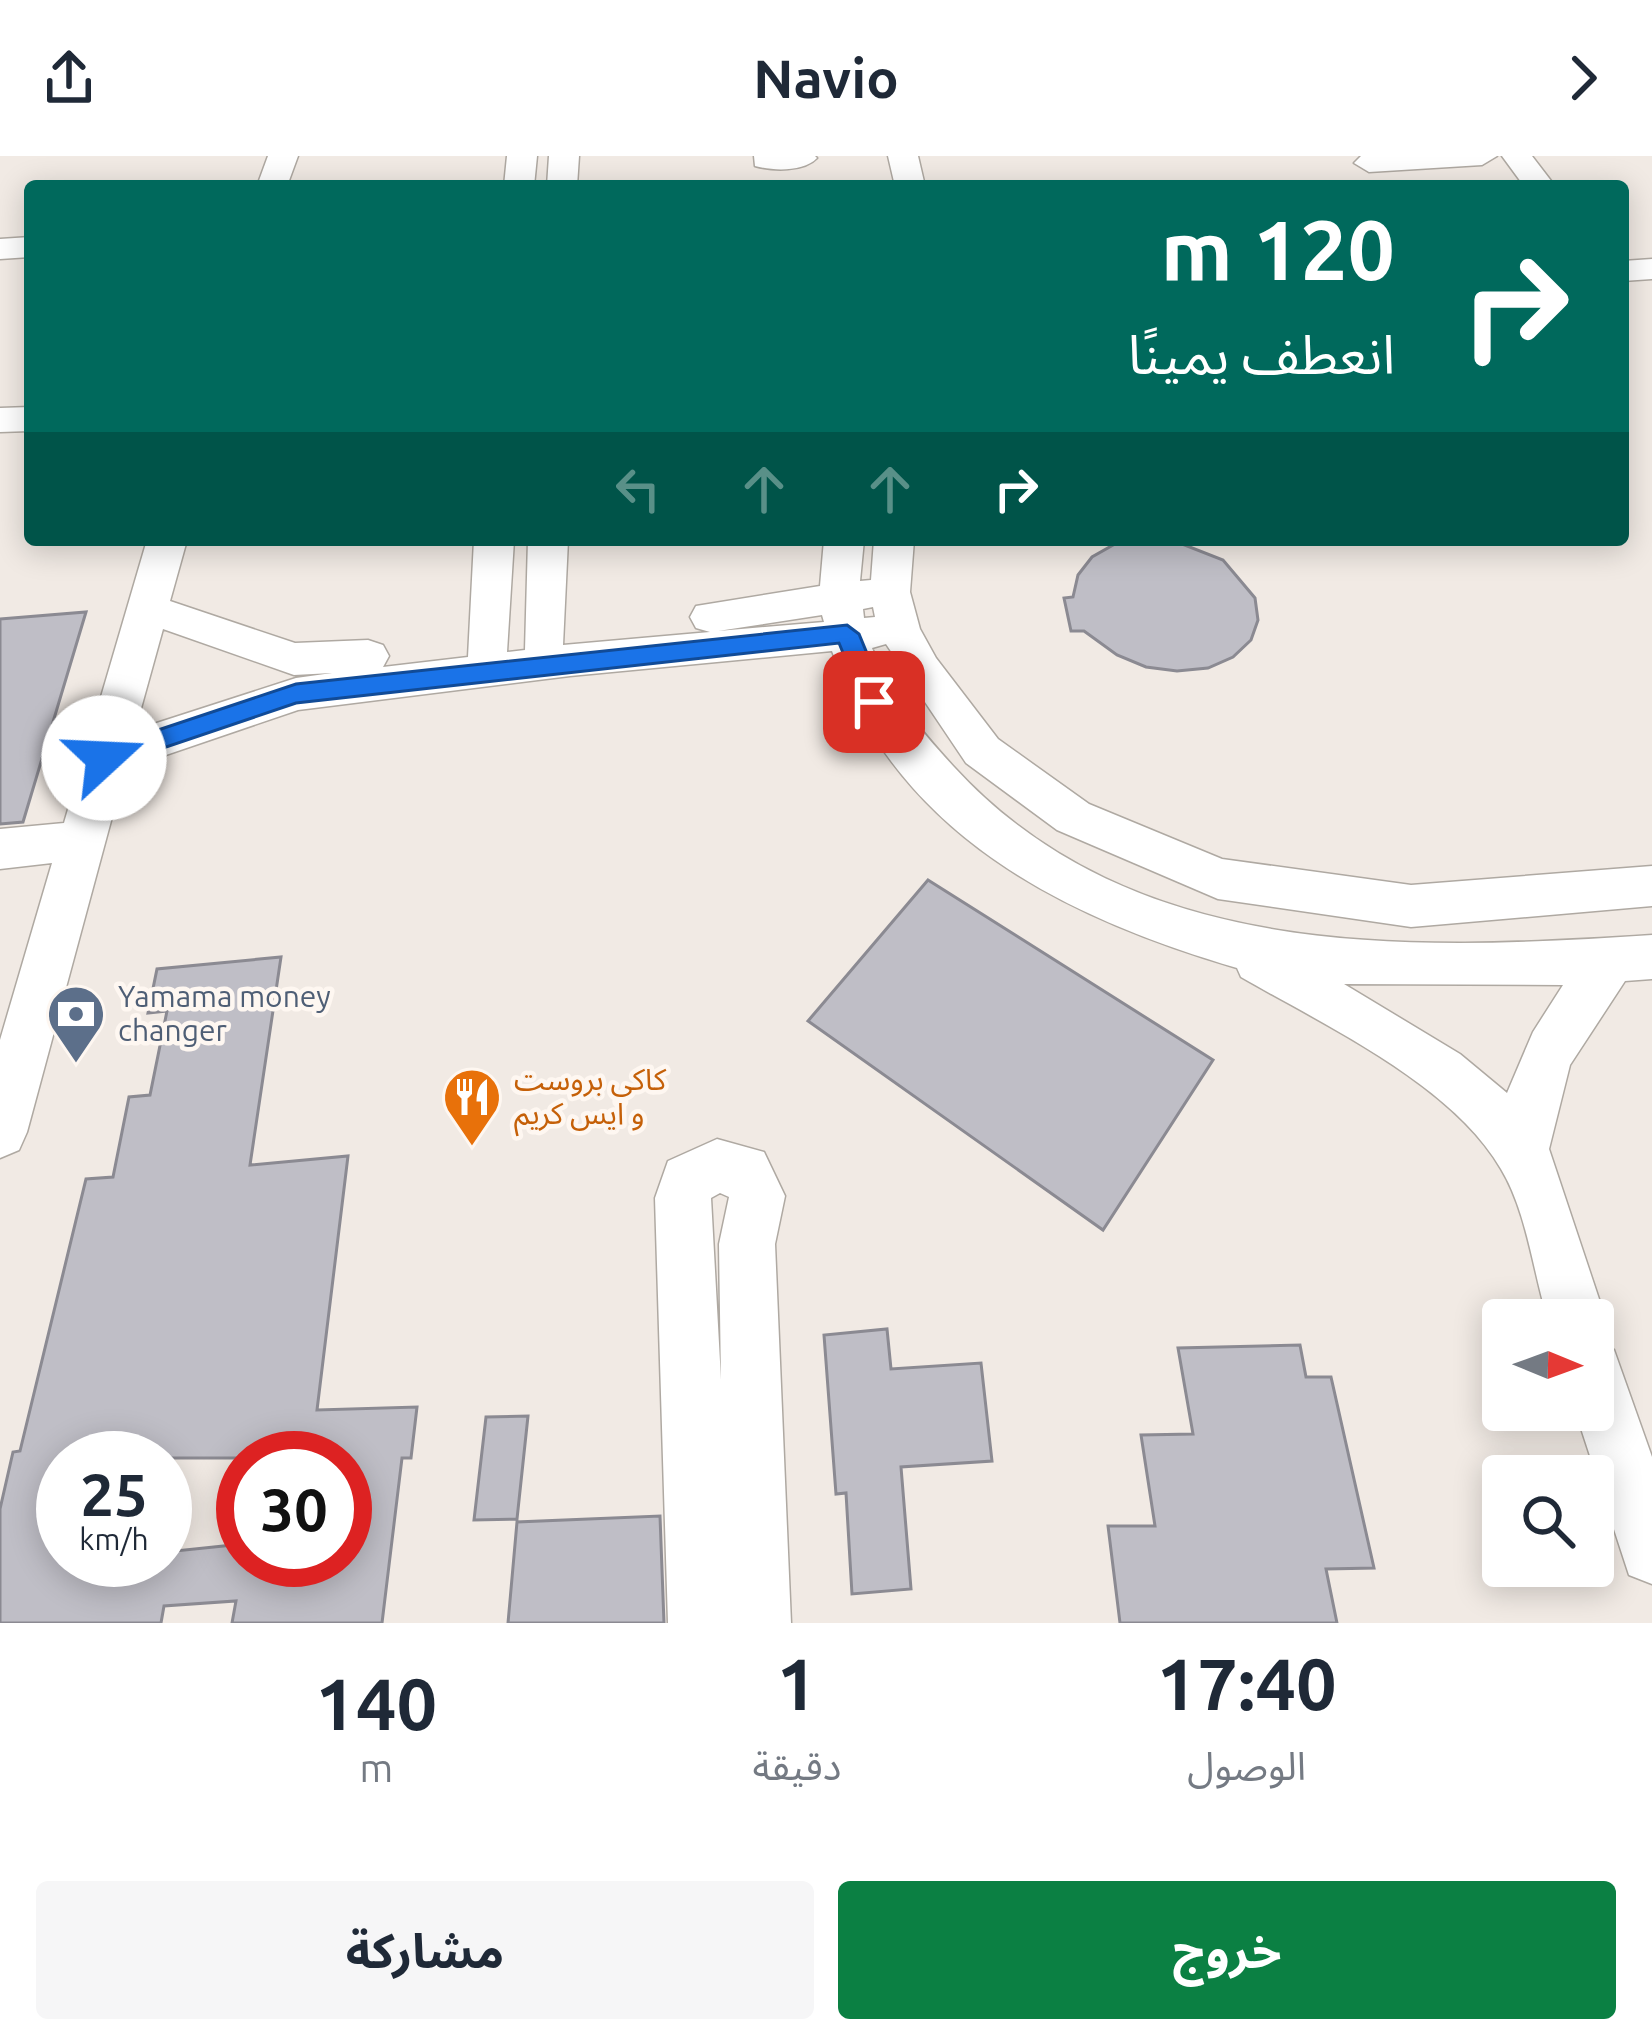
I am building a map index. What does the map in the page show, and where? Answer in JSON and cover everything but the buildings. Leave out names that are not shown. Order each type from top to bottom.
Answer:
[{"type":"street","points":[[1372,168],[1482,156]]},
{"type":"street","points":[[1517,156],[1535,180]]},
{"type":"street","points":[[767,167],[803,167]]},
{"type":"street","points":[[0,1132],[165,546]]},
{"type":"street","points":[[486,652],[494,546]]},
{"type":"street","points":[[544,644],[548,546]]},
{"type":"street","points":[[844,546],[843,615],[874,702],[934,783],[1015,854],[1125,911],[1234,948],[1377,1030],[1475,1100],[1521,1150],[1569,1299]]},
{"type":"street","points":[[894,546],[895,611],[982,751],[1073,817],[1218,879],[1411,905],[1652,886]]},
{"type":"street","points":[[147,608],[294,659],[486,652],[895,611]]},
{"type":"street","points":[[104,758],[296,694],[843,615]]},
{"type":"street","points":[[0,849],[82,841]]},
{"type":"street","points":[[1234,948],[1399,968],[1632,959]]},
{"type":"street","points":[[1521,1150],[1530,1089],[1560,1030],[1632,959]]},
{"type":"street","points":[[701,1623],[683,1198],[688,1180],[717,1166],[745,1171],[757,1196],[747,1244],[758,1623]]},
{"type":"street","points":[[1613,1431],[1652,1552]]},
{"type":"place","name":"Yamama money changer","points":[[76,1065]]},
{"type":"place","name":"كاكي بروست و ايس كريم","points":[[472,1148]]},
{"type":"route","points":[[104,758],[242,708],[296,694],[570,660],[847,634],[874,702]]}]
